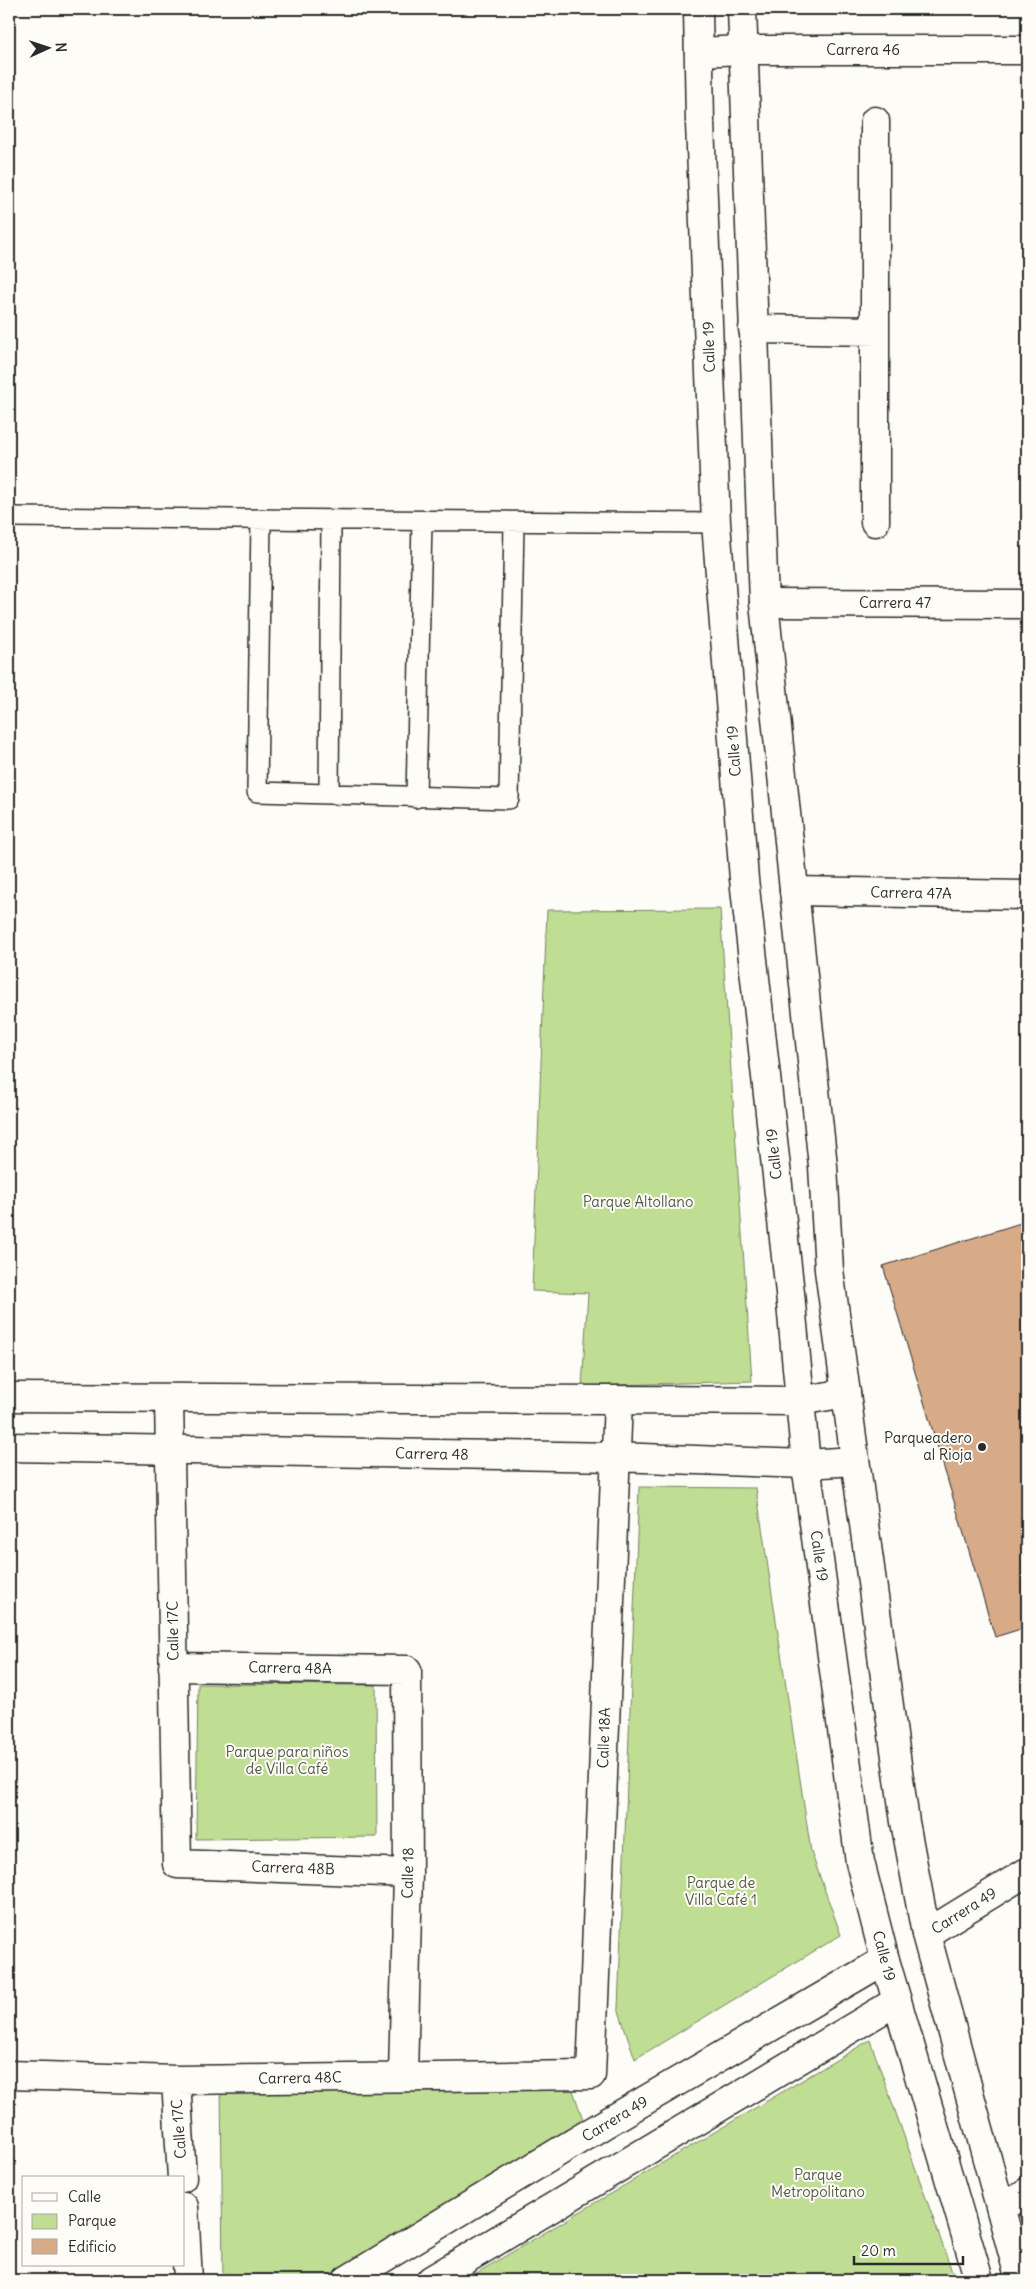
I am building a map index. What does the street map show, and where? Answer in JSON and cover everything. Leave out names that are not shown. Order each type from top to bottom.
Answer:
[{"type":"street","name":"Calle 19","points":[[698,9],[698,52],[716,523],[744,879],[790,1293],[806,1464],[860,1862],[885,1960],[979,2280]]},
{"type":"street","points":[[742,9],[742,50],[764,602],[823,1166],[829,1270],[905,1822],[926,1934],[1002,2208],[1020,2280]]},
{"type":"street","name":"Carrera 46","points":[[698,52],[742,50],[1027,50]]},
{"type":"street","points":[[875,121],[875,522]]},
{"type":"street","points":[[753,329],[875,332]]},
{"type":"street","name":"Carrera 47","points":[[764,602],[1027,604]]},
{"type":"street","name":"Carrera 47A","points":[[794,891],[1027,895]]},
{"type":"street","points":[[9,1397],[799,1401],[846,1393]]},
{"type":"street","name":"Calle 17C","points":[[169,1398],[177,1864]]},
{"type":"street","name":"Calle 18A","points":[[591,2075],[618,1401]]},
{"type":"street","name":"Carrera 48","points":[[9,1447],[616,1457],[806,1464],[855,1461]]},
{"type":"street","name":"Carrera 48A","points":[[174,1667],[407,1670]]},
{"type":"street","name":"Calle 18","points":[[403,2076],[408,1872],[407,1670]]},
{"type":"street","name":"Carrera 48B","points":[[177,1864],[408,1872]]},
{"type":"street","name":"Carrera 49","points":[[926,1934],[1027,1872]]},
{"type":"street","name":"Carrera 49","points":[[349,2280],[617,2117],[885,1960]]},
{"type":"street","points":[[431,2280],[897,2001]]},
{"type":"street","name":"Carrera 48C","points":[[9,2075],[176,2080],[591,2075]]},
{"type":"street","name":"Calle 17C","points":[[176,2080],[182,2176]]},
{"type":"street","points":[[1002,2208],[1027,2192]]},
{"type":"street","points":[[185,2225],[188,2280]]},
{"type":"lane","points":[[9,517],[716,523]]},
{"type":"lane","points":[[261,520],[257,792],[416,798],[509,799],[514,522]]},
{"type":"lane","points":[[329,794],[331,520]]},
{"type":"lane","points":[[416,798],[422,522]]},
{"type":"green space","name":"Parque Altollano","points":[[720,909],[752,1381],[582,1386],[588,1293],[532,1291],[547,910]]},
{"type":"green space","name":"Parque de Villa Café 1","points":[[639,1487],[756,1488],[811,1852],[841,1935],[635,2059],[618,2008]]},
{"type":"green space","name":"Parque para niños de Villa Café","points":[[198,1684],[376,1685],[377,1837],[196,1839]]},
{"type":"green space","name":"Parque Metropolitano","points":[[870,2040],[955,2280],[465,2280]]},
{"type":"green space","points":[[568,2076],[587,2131],[337,2280],[223,2280],[221,2081]]},
{"type":"building","name":"Parqueadero al Rioja","points":[[1027,1221],[1027,1627],[995,1637],[883,1266]]},
{"type":"place","name":"Parqueadero al Rioja","points":[[982,1447]]}]
